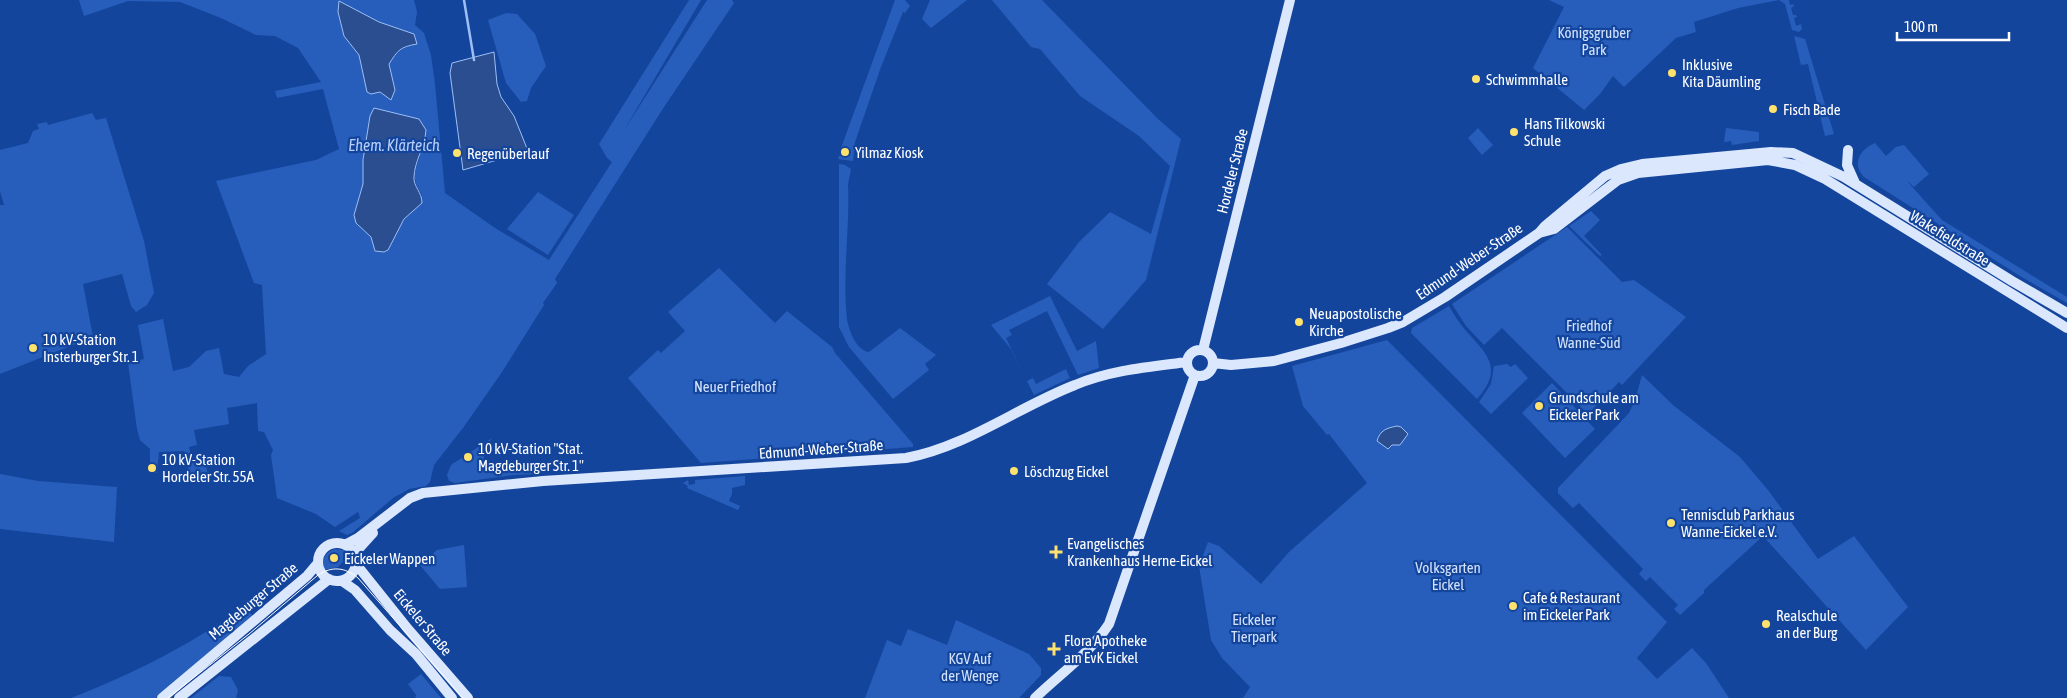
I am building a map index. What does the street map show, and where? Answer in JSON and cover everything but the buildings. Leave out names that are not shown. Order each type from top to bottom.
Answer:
[{"type":"main road","name":"Hordeler Straße","points":[[1203,350],[1290,0]]},
{"type":"main road","points":[[1848,150],[1848,165],[1856,184]]},
{"type":"main road","name":"Edmund-Weber-Straße","points":[[1214,363],[1231,365],[1274,361],[1341,344],[1403,322],[1439,301],[1539,233],[1599,180],[1613,172],[1637,164],[1779,152],[1793,153],[1830,170]]},
{"type":"main road","name":"Edmund-Weber-Straße","points":[[1539,233],[1554,229],[1618,180],[1638,174],[1768,160],[1795,165],[1817,175]]},
{"type":"main road","name":"Wakefieldstraße","points":[[1830,170],[1856,184],[2004,277],[2067,313]]},
{"type":"main road","name":"Wakefieldstraße","points":[[1817,175],[1857,197],[2067,328]]},
{"type":"main road","points":[[1203,350],[1211,354],[1214,363],[1212,369],[1207,374],[1195,375],[1188,367],[1187,362],[1192,352],[1203,350]]},
{"type":"main road","name":"Edmund-Weber-Straße","points":[[381,522],[410,498],[440,490],[906,458],[938,450],[1077,384],[1128,370],[1187,362]]},
{"type":"main road","points":[[1034,698],[1088,650],[1109,624],[1195,375]]},
{"type":"main road","points":[[381,522],[355,559],[352,574],[342,581],[329,579],[321,573],[318,563],[320,553],[327,546],[334,543],[345,545],[352,543],[381,522]]},
{"type":"main road","points":[[345,545],[355,559]]},
{"type":"main road","name":"Eickeler Straße","points":[[355,559],[408,629],[468,698]]},
{"type":"main road","name":"Magdeburger Straße","points":[[162,698],[307,576],[318,563]]},
{"type":"main road","name":"Magdeburger Straße","points":[[179,698],[329,579]]},
{"type":"main road","name":"Eickeler Straße","points":[[342,581],[355,590],[383,622],[412,650],[452,698]]},
{"type":"green space","points":[[79,0],[414,0],[417,12],[415,25],[424,33],[431,55],[445,193],[495,228],[549,260],[612,162],[607,158],[599,144],[689,0],[701,0],[623,132],[707,0],[732,0],[734,3],[664,107],[555,279],[557,283],[502,372],[463,428],[434,465],[430,482],[426,486],[409,489],[393,498],[352,533],[347,535],[339,531],[360,518],[358,512],[335,527],[316,514],[277,498],[271,455],[273,450],[264,432],[258,431],[257,403],[227,408],[229,424],[194,430],[197,445],[189,447],[192,461],[205,460],[209,481],[192,475],[184,451],[159,452],[157,473],[155,473],[155,464],[150,464],[150,449],[140,440],[137,429],[128,363],[144,359],[138,325],[163,319],[173,371],[189,367],[206,351],[219,348],[224,374],[239,377],[248,366],[266,354],[262,285],[254,283],[216,181],[316,160],[339,149],[323,89],[277,98],[275,91],[321,82],[298,48],[275,36],[256,35],[221,18],[180,2],[128,1],[84,16]],"holes":[[[338,13],[379,22],[413,34],[416,44],[400,51],[389,64],[395,90],[386,95],[380,92],[367,92],[359,55],[344,36]],[[370,116],[420,156],[415,180],[422,195],[400,226],[371,237],[356,223],[354,215],[363,184],[363,160]]]},
{"type":"green space","points":[[895,0],[905,0],[910,6],[905,13],[903,12],[881,67],[855,142],[853,161],[838,159],[839,156],[848,156],[848,148],[841,148]]},
{"type":"green space","points":[[930,0],[967,0],[931,28],[922,19]]},
{"type":"green space","points":[[992,0],[1042,0],[1158,119],[1181,139],[1146,280],[1103,329],[1047,284],[1079,242],[1110,212],[1151,234],[1170,166],[1139,136],[1080,96],[1040,49],[1031,47]]},
{"type":"green space","name":"Königsgruber Park","points":[[1549,0],[1779,0],[1738,8],[1694,22],[1696,32],[1676,38],[1624,87],[1613,76],[1600,94],[1584,110],[1533,68],[1564,7]]},
{"type":"green space","points":[[1779,0],[1789,0],[1790,5],[1793,4],[1794,6],[1791,8],[1793,15],[1797,17],[1794,18],[1796,26],[1801,24],[1802,29],[1799,32],[1792,30],[1785,4]]},
{"type":"green space","points":[[506,13],[517,14],[535,34],[546,66],[531,88],[527,101],[521,102],[506,83],[488,20]]},
{"type":"green space","points":[[1794,36],[1805,39],[1834,134],[1825,136],[1808,64],[1801,65]]},
{"type":"green space","points":[[92,113],[96,120],[106,118],[144,241],[154,293],[147,305],[136,312],[131,306],[122,274],[83,284],[93,337],[0,374],[0,205],[4,205],[0,191],[0,150],[28,143],[33,131],[39,129],[37,124],[47,122],[48,125]]},
{"type":"green space","points":[[1478,128],[1493,145],[1482,155],[1468,138]]},
{"type":"green space","points":[[1726,128],[1759,132],[1759,141],[1732,145],[1731,141],[1724,142]]},
{"type":"green space","points":[[1875,143],[1886,156],[1896,147],[1904,145],[1929,174],[1914,187],[1906,180],[1942,220],[2067,297],[2067,303],[2020,276],[1864,177],[1858,167],[1859,157],[1865,149]]},
{"type":"green space","points":[[839,164],[851,169],[848,184],[845,285],[847,319],[854,339],[860,348],[869,352],[900,328],[936,355],[925,364],[929,370],[893,399],[849,347],[839,327]]},
{"type":"green space","points":[[538,192],[574,215],[548,255],[507,229]]},
{"type":"green space","points":[[1591,211],[1600,220],[1584,236],[1602,255],[1600,256],[1569,226]]},
{"type":"green space","name":"Friedhof Wanne-Süd","points":[[1567,227],[1622,282],[1634,280],[1686,317],[1622,385],[1619,382],[1588,414],[1502,328],[1484,345],[1466,326],[1452,304]]},
{"type":"green space","name":"Neuer Friedhof","points":[[719,268],[775,323],[787,311],[832,347],[835,353],[913,444],[913,447],[701,463],[628,378],[658,350],[661,353],[685,331],[668,312]]},
{"type":"green space","points":[[1050,296],[1077,351],[1096,341],[1099,368],[1078,375],[1047,311],[1009,330],[1012,335],[1006,338],[1027,381],[1011,349],[991,325]]},
{"type":"green space","points":[[1449,306],[1462,326],[1482,348],[1490,363],[1490,379],[1477,399],[1411,333],[1412,328]]},
{"type":"green space","name":"Volksgarten Eickel","points":[[1387,340],[1667,622],[1637,658],[1657,679],[1692,648],[1706,663],[1729,698],[1243,698],[1250,687],[1222,658],[1211,640],[1199,566],[1208,542],[1219,546],[1261,584],[1289,552],[1367,483],[1329,434],[1327,435],[1303,406],[1292,366]]},
{"type":"green space","points":[[1507,364],[1511,367],[1515,364],[1528,378],[1491,414],[1479,402],[1491,384],[1494,366]]},
{"type":"green space","points":[[1066,369],[1070,378],[1034,395],[1027,381],[1033,378],[1036,384]]},
{"type":"green space","points":[[1642,375],[1673,405],[1740,457],[1768,490],[1818,559],[1854,536],[1908,607],[1866,650],[1763,536],[1704,590],[1704,593],[1680,615],[1674,609],[1678,605],[1650,577],[1646,581],[1639,574],[1643,569],[1579,503],[1573,508],[1558,493],[1558,488],[1629,413]]},
{"type":"green space","points":[[1552,383],[1595,429],[1565,458],[1522,413]]},
{"type":"green space","points":[[492,438],[484,451],[484,462],[497,467],[532,471],[539,474],[513,475],[455,483],[449,481],[447,475],[451,465]]},
{"type":"green space","points":[[0,474],[38,481],[117,487],[114,542],[0,529]]},
{"type":"green space","points":[[745,476],[745,485],[732,488],[729,501],[740,506],[738,510],[687,488],[688,486],[683,483],[688,480],[689,485],[695,484],[695,480]]},
{"type":"green space","points":[[464,545],[467,587],[440,589],[420,565],[437,550]]},
{"type":"green space","points":[[335,549],[344,550],[350,554],[338,567],[324,570],[325,556]]},
{"type":"green space","points":[[245,607],[253,616],[156,698],[71,698],[118,679],[161,657],[203,634]]},
{"type":"green space","name":"KGV Auf der Wenge","points":[[956,620],[1029,654],[1041,668],[1041,675],[1019,698],[865,698],[887,640],[901,646],[908,629],[947,645]]},
{"type":"green space","points":[[421,674],[441,698],[415,698],[416,695],[408,684]]},
{"type":"green space","points":[[219,676],[231,677],[238,690],[236,698],[191,698]]},
{"type":"water","name":"Ehem. Klärteich","points":[[339,1],[379,22],[414,34],[417,44],[400,50],[389,64],[395,90],[391,100],[380,92],[371,94],[367,92],[359,55],[344,36],[338,12]]},
{"type":"water","points":[[494,52],[497,84],[501,97],[514,116],[528,151],[463,170],[450,73],[452,63]]},
{"type":"water","name":"Ehem. Klärteich","points":[[374,108],[419,119],[426,130],[414,177],[422,203],[404,219],[388,250],[384,252],[375,251],[371,237],[356,223],[354,215],[363,184],[363,160],[370,116]]},
{"type":"water","points":[[1397,426],[1401,427],[1408,434],[1400,445],[1392,445],[1388,449],[1377,441],[1384,430]]},
{"type":"waterway","points":[[464,0],[474,60]]},
{"type":"tram line","points":[[168,698],[249,634],[318,575],[333,569],[343,570],[358,578],[463,698]]},
{"type":"place","name":"Inklusive Kita Däumling","points":[[1672,73]]},
{"type":"place","name":"Schwimmhalle","points":[[1476,79]]},
{"type":"place","name":"Fisch Bade","points":[[1773,109]]},
{"type":"place","name":"Hans Tilkowski Schule","points":[[1514,132]]},
{"type":"place","name":"Yilmaz Kiosk","points":[[845,152]]},
{"type":"place","name":"Regenüberlauf","points":[[457,153]]},
{"type":"place","name":"Neuapostolische Kirche","points":[[1299,322]]},
{"type":"place","name":"10 kV-Station Insterburger Str. 1","points":[[33,348]]},
{"type":"place","name":"Grundschule am Eickeler Park","points":[[1539,406]]},
{"type":"place","name":"10 kV-Station \"Stat. Magdeburger Str. 1\"","points":[[468,457]]},
{"type":"place","name":"10 kV-Station Hordeler Str. 55A","points":[[152,468]]},
{"type":"place","name":"Löschzug Eickel","points":[[1014,471]]},
{"type":"place","name":"Tennisclub Parkhaus Wanne-Eickel e.V.","points":[[1671,523]]},
{"type":"place","name":"Evangelisches Krankenhaus Herne-Eickel","points":[[1056,552]]},
{"type":"place","name":"Eickeler Wappen","points":[[334,558]]},
{"type":"place","name":"Cafe & Restaurant im Eickeler Park","points":[[1513,606]]},
{"type":"place","name":"Realschule an der Burg","points":[[1766,624]]},
{"type":"place","name":"Flora Apotheke am EvK Eickel","points":[[1054,649]]},
{"type":"park label","name":"Eickeler Tierpark","points":[[1254,628]]}]
